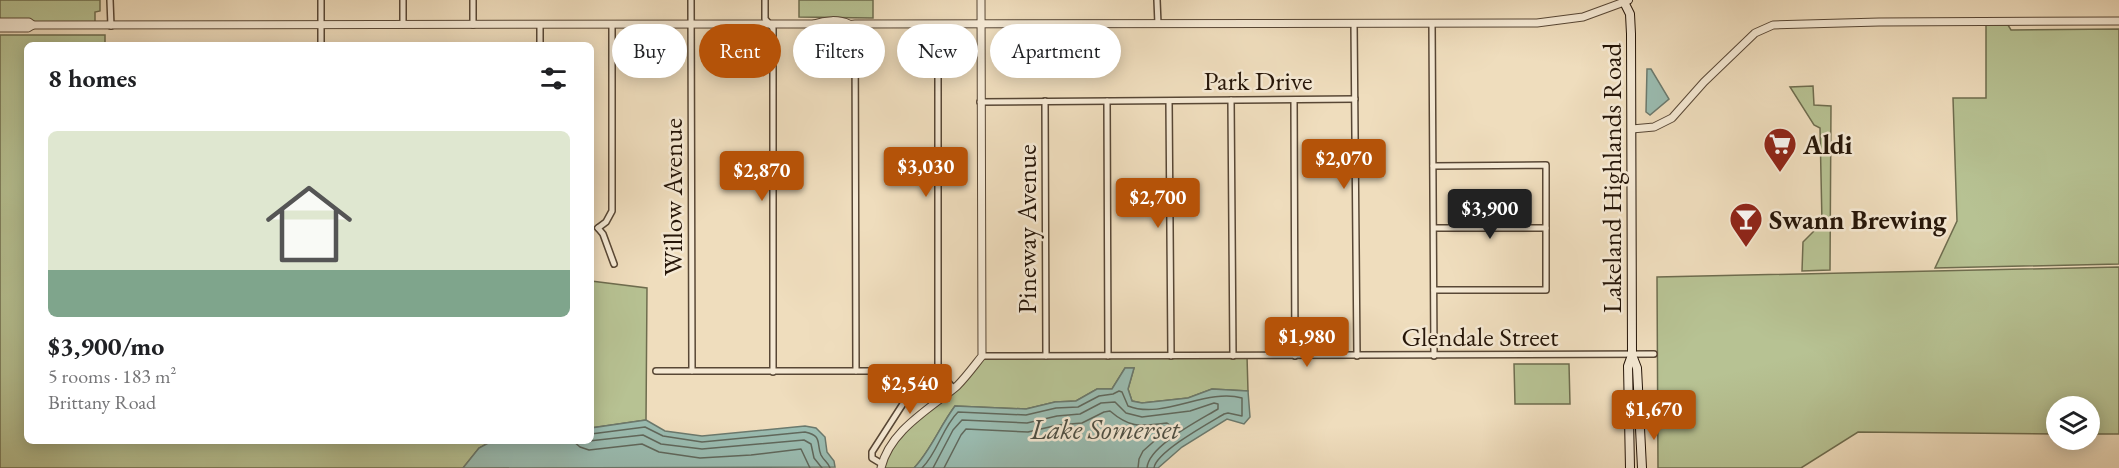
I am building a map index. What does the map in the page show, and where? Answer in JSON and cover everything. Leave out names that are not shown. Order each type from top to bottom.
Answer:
[{"type":"main road","name":"Lakeland Highlands Road","points":[[1626,1],[1630,14],[1631,34],[1632,129],[1632,355],[1628,366],[1630,468]]},
{"type":"main road","name":"Lakeland Highlands Road","points":[[1632,355],[1637,368],[1642,468]]},
{"type":"street","points":[[110,0],[111,26]]},
{"type":"street","points":[[321,0],[321,42]]},
{"type":"street","points":[[403,0],[403,26]]},
{"type":"street","points":[[473,0],[473,25]]},
{"type":"street","name":"Willow Avenue","points":[[691,0],[692,371]]},
{"type":"street","points":[[765,0],[765,19],[770,24]]},
{"type":"street","points":[[908,371],[908,396],[872,452],[872,458],[881,466],[897,437],[954,388],[982,357],[981,0]]},
{"type":"street","points":[[1157,0],[1158,24]]},
{"type":"street","points":[[980,24],[1557,22],[1583,17],[1626,1]]},
{"type":"street","points":[[814,24],[822,21],[842,21],[852,24]]},
{"type":"street","points":[[1632,129],[1654,127],[1672,118],[1704,82],[1755,33],[1773,25],[2119,21]]},
{"type":"street","points":[[0,22],[29,22],[33,25],[111,26],[612,24]]},
{"type":"street","points":[[1354,23],[1357,356]]},
{"type":"street","points":[[1432,23],[1434,356]]},
{"type":"street","points":[[687,24],[699,24]]},
{"type":"street","points":[[0,28],[28,28],[33,25]]},
{"type":"street","points":[[540,25],[540,42]]},
{"type":"street","points":[[598,228],[606,222],[612,212],[612,78]]},
{"type":"street","points":[[773,78],[773,372]]},
{"type":"street","points":[[853,78],[856,371]]},
{"type":"street","points":[[938,78],[938,371],[954,388]]},
{"type":"street","name":"Park Drive","points":[[980,102],[1355,99]]},
{"type":"street","points":[[1231,100],[1233,356]]},
{"type":"street","points":[[1294,100],[1295,356]]},
{"type":"street","name":"Pineway Avenue","points":[[1045,101],[1046,356]]},
{"type":"street","points":[[1107,101],[1108,356]]},
{"type":"street","points":[[1169,101],[1171,356]]},
{"type":"street","points":[[1433,166],[1546,165],[1546,290],[1434,290]]},
{"type":"street","points":[[594,227],[603,234],[614,264]]},
{"type":"street","points":[[1434,228],[1546,228]]},
{"type":"street","name":"Glendale Street","points":[[982,357],[1654,354]]},
{"type":"street","points":[[656,371],[938,371]]},
{"type":"green space","points":[[0,0],[100,0],[100,11],[95,12],[95,23],[0,19]]},
{"type":"green space","points":[[799,0],[873,0],[873,18],[799,17]]},
{"type":"green space","points":[[1986,25],[2008,25],[2011,30],[2119,29],[2119,264],[1935,268],[1957,221],[1953,98],[1986,98]]},
{"type":"green space","points":[[0,35],[105,35],[105,42],[24,42],[24,444],[486,444],[479,448],[463,468],[0,468]]},
{"type":"green space","points":[[1813,86],[1814,105],[1831,106],[1830,270],[1802,271],[1803,242],[1822,223],[1820,128],[1814,125],[1790,87]]},
{"type":"green space","points":[[2119,267],[2119,434],[2100,434],[2100,396],[2046,396],[2046,434],[1858,432],[1801,468],[1658,468],[1657,277]]},
{"type":"green space","points":[[594,281],[647,288],[646,420],[594,428]]},
{"type":"green space","points":[[982,356],[1247,356],[1248,391],[1212,389],[1188,398],[1142,403],[1132,401],[1128,389],[1134,368],[1125,368],[1112,389],[1097,389],[1076,401],[1055,402],[1026,409],[955,406],[914,468],[886,468],[882,464],[890,446],[953,388]]},
{"type":"green space","points":[[1514,364],[1569,364],[1570,404],[1515,404]]},
{"type":"water","points":[[1647,69],[1651,69],[1669,99],[1650,115],[1646,112]]},
{"type":"water","name":"Lake Somerset","points":[[1125,368],[1134,368],[1128,389],[1132,401],[1142,403],[1188,398],[1212,389],[1248,391],[1250,417],[1244,424],[1227,419],[1182,447],[1158,468],[914,468],[955,406],[1026,409],[1055,402],[1076,401],[1097,389],[1112,389]]},
{"type":"water","points":[[646,420],[665,431],[702,436],[805,426],[816,428],[825,437],[827,452],[834,461],[835,467],[463,468],[479,448],[486,444],[594,444],[594,428]]},
{"type":"place","name":"Aldi","points":[[1780,173]]},
{"type":"place","name":"Swann Brewing","points":[[1746,248]]}]
